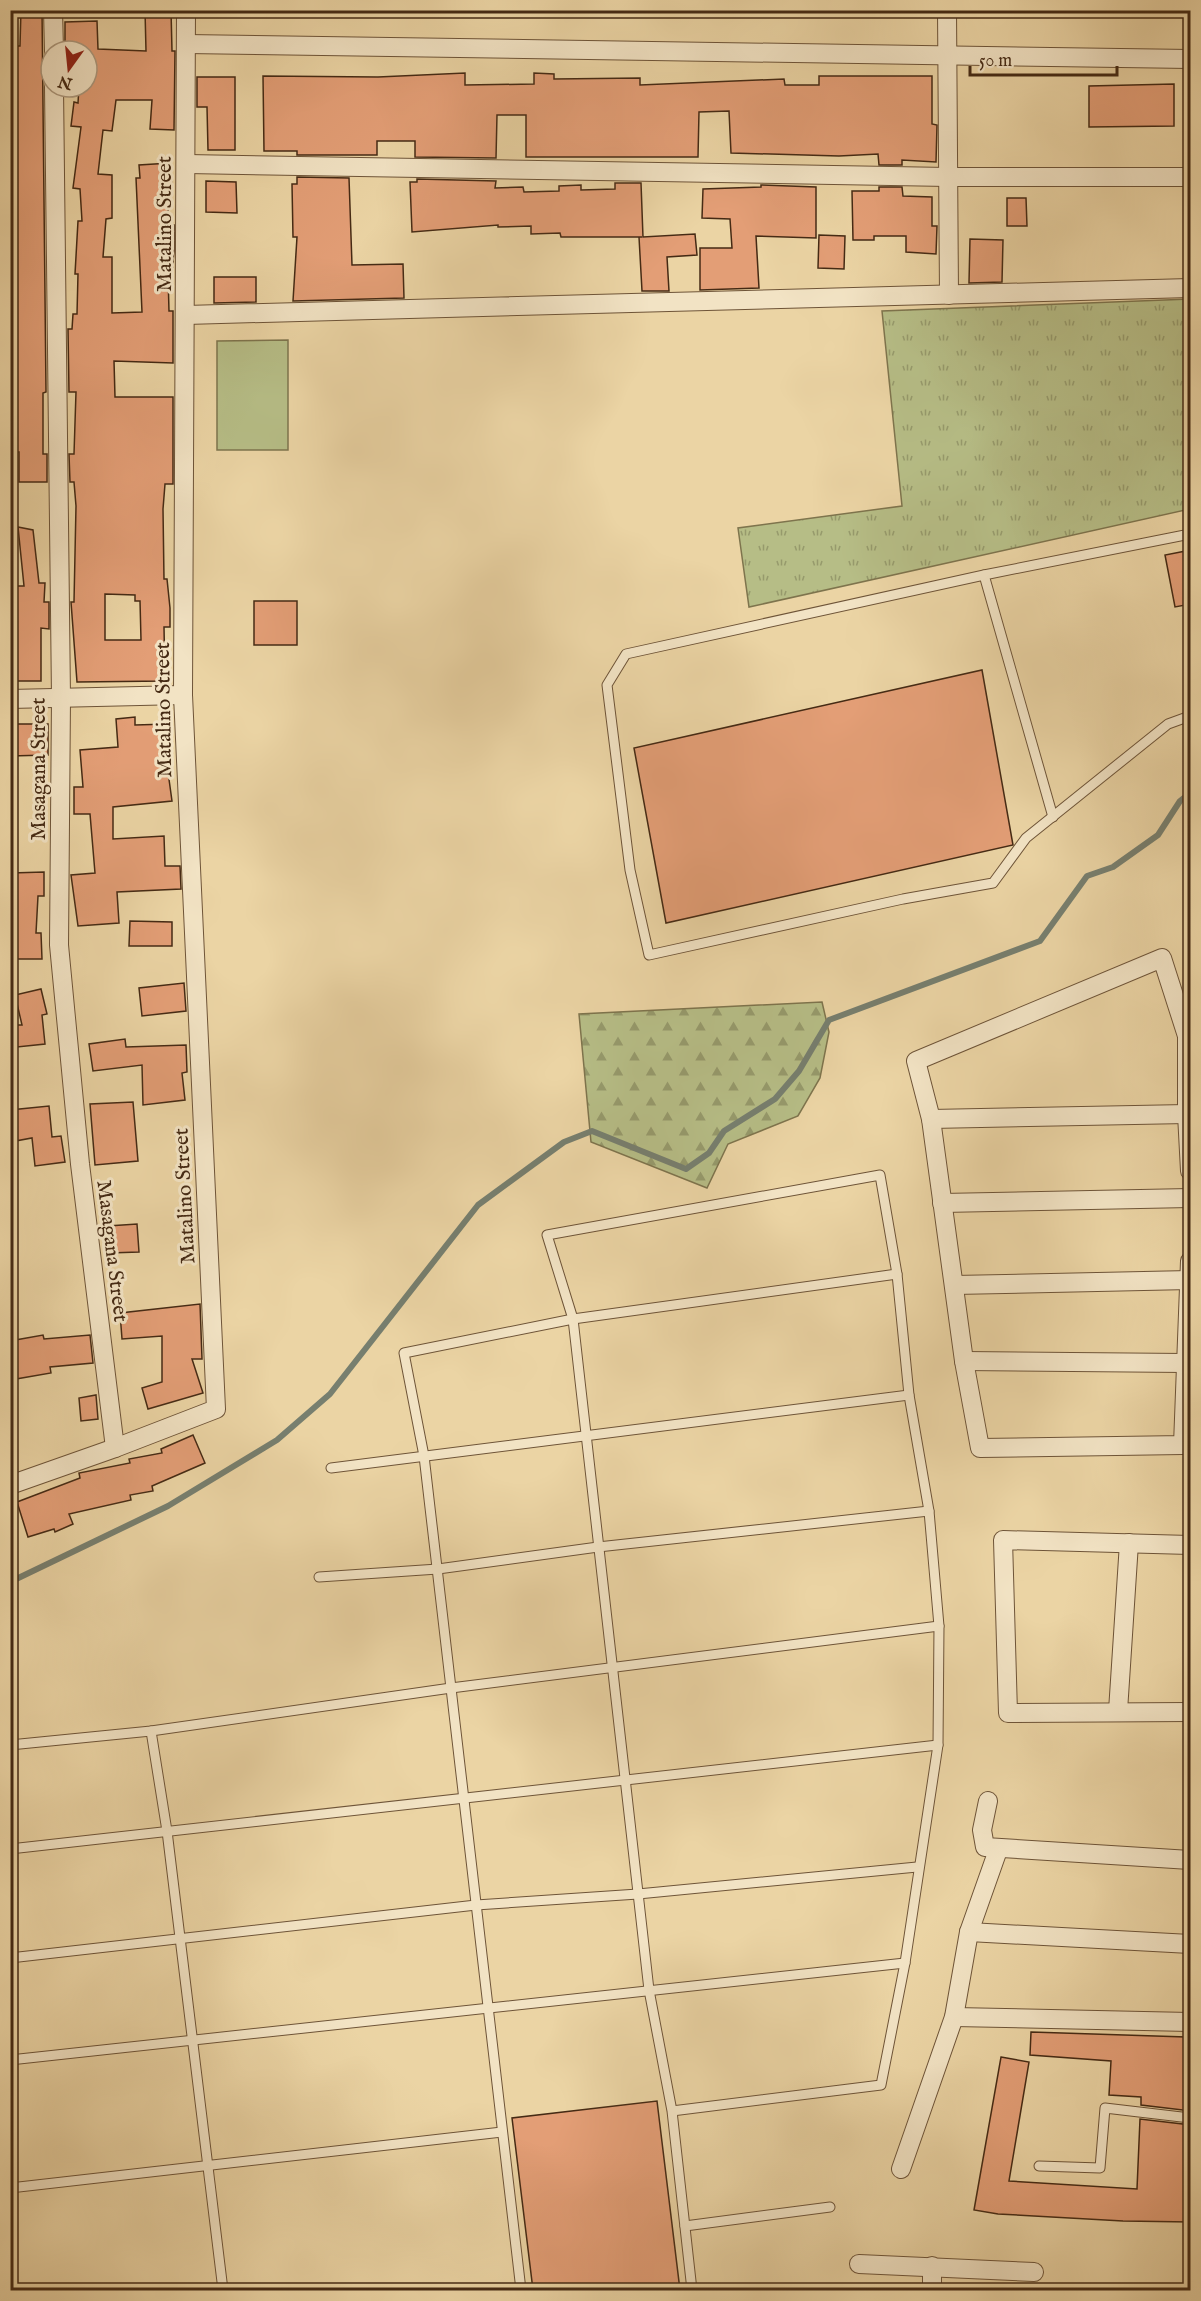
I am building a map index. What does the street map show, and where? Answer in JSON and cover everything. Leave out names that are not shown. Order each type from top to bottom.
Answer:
[{"type":"street","points":[[53,10],[54,39]]},
{"type":"street","name":"Matalino Street","points":[[115,1448],[216,1408],[183,695],[186,10]]},
{"type":"street","points":[[947,10],[949,295]]},
{"type":"street","points":[[186,44],[1191,59]]},
{"type":"street","name":"Masagana Street","points":[[54,99],[62,698],[59,945],[80,1164],[115,1448]]},
{"type":"street","points":[[186,164],[948,177],[1191,177]]},
{"type":"street","points":[[186,315],[1191,288]]},
{"type":"street","points":[[10,699],[183,695]]},
{"type":"street","points":[[1191,1171],[1187,1114],[1187,1036],[1162,958],[916,1061],[931,1119],[964,1360],[980,1448],[1183,1445],[1191,1261]]},
{"type":"street","points":[[931,1119],[1187,1114]]},
{"type":"street","points":[[942,1203],[1191,1198]]},
{"type":"street","points":[[954,1285],[1190,1280]]},
{"type":"street","points":[[964,1360],[1185,1364]]},
{"type":"street","points":[[10,1485],[115,1448]]},
{"type":"street","points":[[1191,1545],[1003,1540],[1008,1713],[1191,1712]]},
{"type":"street","points":[[1118,1711],[1129,1544]]},
{"type":"street","points":[[988,1801],[982,1830],[985,1847],[998,1850],[1191,1860]]},
{"type":"street","points":[[901,2169],[954,2017],[969,1932],[998,1850]]},
{"type":"street","points":[[969,1932],[1191,1944]]},
{"type":"street","points":[[954,2017],[1191,2022]]},
{"type":"street","points":[[859,2264],[1034,2272]]},
{"type":"street","points":[[932,2266],[932,2290]]},
{"type":"lane","points":[[1191,534],[984,575],[626,654],[607,685],[630,870],[649,955],[903,899],[993,883],[1026,838],[1168,724],[1191,716]]},
{"type":"lane","points":[[984,575],[1053,817]]},
{"type":"lane","points":[[672,2111],[881,2085],[905,1963],[917,1867],[938,1745],[939,1626],[929,1511],[909,1395],[897,1274],[880,1175],[547,1235],[573,1319],[648,1990],[672,2111],[692,2290]]},
{"type":"lane","points":[[521,2290],[424,1456],[404,1353],[573,1319],[897,1274]]},
{"type":"lane","points":[[331,1468],[909,1395]]},
{"type":"lane","points":[[319,1577],[438,1569],[598,1547],[929,1511]]},
{"type":"lane","points":[[10,1745],[152,1731],[612,1666],[939,1626]]},
{"type":"lane","points":[[152,1731],[167,1831],[223,2290]]},
{"type":"lane","points":[[10,1849],[464,1800],[938,1745]]},
{"type":"lane","points":[[10,1958],[476,1905],[638,1894],[917,1867]]},
{"type":"lane","points":[[10,2060],[905,1963]]},
{"type":"lane","points":[[1039,2166],[1100,2168],[1105,2108],[1191,2118]]},
{"type":"lane","points":[[10,2188],[502,2132]]},
{"type":"lane","points":[[685,2226],[830,2207]]},
{"type":"green space","points":[[1190,299],[1190,509],[749,607],[738,528],[902,506],[882,311]]},
{"type":"green space","points":[[288,340],[288,450],[217,450],[217,341]]},
{"type":"green space","points":[[822,1002],[829,1032],[820,1078],[798,1116],[728,1144],[707,1188],[591,1142],[579,1014]]},
{"type":"building","points":[[21,10],[42,10],[42,39],[39,39],[39,99],[43,99],[46,392],[43,393],[43,454],[47,454],[47,482],[19,482],[19,452],[14,452],[14,393],[11,393],[10,196],[15,196],[12,111],[15,111],[15,46],[20,46]]},
{"type":"building","points":[[145,10],[171,10],[172,51],[175,51],[174,130],[150,129],[152,100],[116,100],[112,131],[103,130],[98,174],[112,175],[112,218],[106,219],[103,257],[112,257],[112,313],[142,312],[136,178],[140,178],[139,165],[170,163],[172,187],[168,187],[168,225],[174,225],[174,251],[172,274],[168,274],[169,311],[173,311],[173,363],[114,361],[115,397],[173,397],[173,484],[165,484],[163,509],[164,579],[167,579],[170,608],[170,627],[164,627],[165,681],[77,682],[71,602],[74,602],[76,506],[74,482],[70,482],[69,454],[74,454],[76,392],[69,392],[68,329],[72,329],[73,314],[77,314],[78,274],[75,274],[78,221],[82,221],[80,189],[73,188],[81,127],[71,126],[74,102],[78,103],[78,99],[99,99],[99,49],[146,51]],"holes":[[[105,594],[135,595],[135,601],[140,601],[141,640],[105,640]]]},
{"type":"building","points":[[97,21],[98,39],[65,39],[65,22]]},
{"type":"building","points":[[465,73],[465,85],[534,84],[534,73],[554,74],[554,79],[640,78],[640,85],[784,79],[785,85],[819,85],[819,76],[932,76],[932,124],[937,125],[936,162],[902,160],[902,165],[879,165],[878,154],[839,156],[731,153],[729,111],[699,112],[698,157],[526,157],[526,115],[497,115],[496,158],[415,157],[415,141],[377,141],[377,155],[297,155],[297,151],[264,151],[263,76],[378,77]]},
{"type":"building","points":[[197,77],[235,77],[235,150],[208,150],[207,107],[197,107]]},
{"type":"building","points":[[1174,84],[1174,126],[1089,127],[1089,86]]},
{"type":"building","points":[[297,177],[349,178],[352,265],[403,264],[404,298],[293,301],[297,237],[293,237],[292,184],[297,184]]},
{"type":"building","points":[[417,179],[496,181],[495,188],[523,187],[524,192],[559,191],[559,186],[581,185],[581,190],[615,189],[615,183],[641,183],[643,237],[695,234],[697,255],[667,257],[669,291],[642,291],[639,237],[561,237],[560,233],[531,234],[531,226],[498,227],[498,225],[412,232],[410,182],[417,182]]},
{"type":"building","points":[[206,181],[236,182],[237,213],[206,212]]},
{"type":"building","points":[[761,185],[816,187],[816,238],[756,236],[759,288],[700,290],[700,248],[732,248],[730,219],[702,218],[703,189],[761,187]]},
{"type":"building","points":[[879,187],[902,187],[903,196],[932,197],[932,226],[937,226],[936,254],[906,252],[906,236],[874,236],[874,240],[853,240],[852,191],[879,191]]},
{"type":"building","points":[[1007,198],[1026,198],[1027,226],[1007,226]]},
{"type":"building","points":[[819,235],[845,236],[844,269],[818,268]]},
{"type":"building","points":[[970,239],[1003,240],[1002,282],[969,283]]},
{"type":"building","points":[[214,277],[256,277],[256,302],[214,303]]},
{"type":"building","points":[[18,527],[33,530],[39,583],[45,583],[44,602],[49,602],[49,629],[41,628],[41,681],[10,681],[10,586],[24,586]]},
{"type":"building","points":[[1191,550],[1191,604],[1175,607],[1165,555]]},
{"type":"building","points":[[254,601],[297,601],[297,645],[254,645]]},
{"type":"building","points":[[982,670],[1013,845],[666,923],[634,748]]},
{"type":"building","points":[[135,717],[135,725],[169,724],[171,772],[168,772],[172,801],[113,807],[113,839],[164,836],[165,866],[180,866],[181,889],[117,892],[119,923],[78,926],[71,875],[95,873],[90,814],[74,814],[74,787],[83,787],[80,750],[118,747],[116,719]]},
{"type":"building","points":[[10,724],[48,724],[48,755],[10,756]]},
{"type":"building","points":[[44,872],[44,896],[38,896],[36,933],[41,933],[42,959],[15,959],[14,924],[10,923],[11,873]]},
{"type":"building","points":[[130,921],[172,922],[172,946],[129,946]]},
{"type":"building","points":[[184,983],[186,1011],[142,1016],[139,988]]},
{"type":"building","points":[[41,989],[47,1014],[42,1015],[45,1044],[17,1047],[15,1025],[22,1025],[15,995]]},
{"type":"building","points":[[125,1039],[126,1047],[186,1045],[187,1072],[182,1073],[185,1100],[143,1105],[142,1065],[93,1071],[89,1044]]},
{"type":"building","points":[[133,1102],[138,1161],[95,1165],[90,1104]]},
{"type":"building","points":[[49,1106],[52,1137],[61,1136],[65,1162],[35,1166],[32,1138],[10,1142],[10,1110]]},
{"type":"building","points":[[137,1224],[139,1252],[109,1253],[108,1226]]},
{"type":"building","points":[[200,1304],[202,1359],[192,1359],[203,1393],[148,1409],[142,1388],[162,1382],[162,1336],[122,1339],[120,1313]]},
{"type":"building","points":[[43,1335],[44,1339],[90,1335],[93,1363],[50,1367],[51,1373],[10,1380],[10,1341]]},
{"type":"building","points":[[96,1395],[98,1419],[81,1421],[79,1398]]},
{"type":"building","points":[[193,1435],[205,1463],[152,1486],[153,1491],[130,1495],[131,1500],[69,1514],[73,1524],[55,1532],[54,1529],[28,1537],[17,1502],[80,1478],[79,1473],[130,1463],[129,1459],[162,1453],[161,1449]]},
{"type":"building","points":[[1031,2032],[1186,2037],[1186,2040],[1191,2040],[1191,2111],[1141,2105],[1141,2097],[1109,2095],[1111,2061],[1030,2055]]},
{"type":"building","points":[[1001,2057],[1029,2062],[1009,2181],[1137,2189],[1140,2119],[1191,2125],[1191,2222],[1123,2221],[998,2214],[974,2210]]},
{"type":"building","points":[[657,2101],[680,2290],[533,2290],[512,2118]]},
{"type":"waterway","points":[[10,1582],[168,1506],[277,1440],[330,1394],[478,1205],[564,1142],[592,1131],[686,1169],[709,1153],[724,1131],[775,1099],[799,1071],[829,1020],[1040,941],[1087,876],[1113,867],[1158,835],[1180,801],[1190,793]]}]
